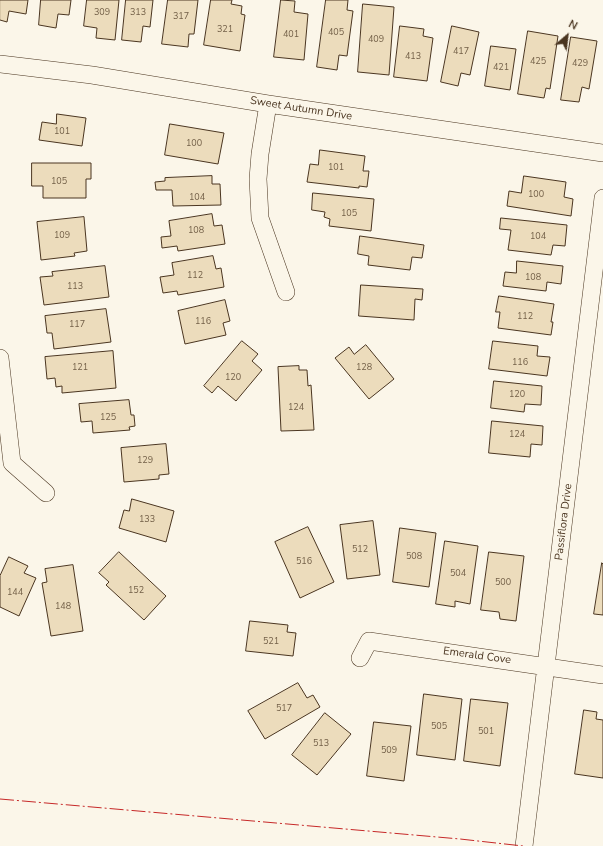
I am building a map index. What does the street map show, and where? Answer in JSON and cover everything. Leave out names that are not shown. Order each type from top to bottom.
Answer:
[{"type":"street","name":"Sweet Autumn Drive","points":[[0,64],[92,75],[268,104],[603,153]]},
{"type":"street","points":[[268,104],[260,154],[258,179],[260,218],[286,292]]},
{"type":"street","name":"Passiflora Drive","points":[[524,846],[603,198]]},
{"type":"street","points":[[0,358],[12,463],[46,493]]},
{"type":"street","name":"Emerald Cove","points":[[360,658],[369,641],[603,675]]},
{"type":"building","points":[[0,0],[28,0],[26,14],[9,11],[7,22],[0,20]]},
{"type":"building","points":[[41,0],[71,0],[69,15],[58,14],[56,28],[39,25]]},
{"type":"building","points":[[87,0],[119,0],[115,40],[96,38],[97,28],[84,26]]},
{"type":"building","points":[[126,0],[153,0],[150,27],[143,26],[141,42],[122,40]]},
{"type":"building","points":[[168,0],[198,0],[194,34],[189,34],[188,47],[162,44]]},
{"type":"building","points":[[211,0],[232,0],[231,4],[242,6],[241,14],[245,15],[240,51],[204,45]]},
{"type":"building","points":[[281,0],[295,1],[294,12],[308,14],[304,60],[274,57]]},
{"type":"building","points":[[326,0],[348,0],[347,10],[353,11],[347,56],[339,55],[337,70],[317,67]]},
{"type":"building","points":[[363,4],[394,7],[389,75],[358,72]]},
{"type":"building","points":[[400,26],[424,29],[423,36],[433,38],[427,81],[394,77]]},
{"type":"building","points":[[452,26],[479,32],[470,75],[461,73],[458,86],[441,82]]},
{"type":"building","points":[[528,31],[558,36],[550,89],[546,88],[544,98],[518,94]]},
{"type":"building","points":[[571,37],[597,41],[589,89],[582,87],[579,102],[561,100]]},
{"type":"building","points":[[491,46],[516,49],[510,90],[485,86]]},
{"type":"building","points":[[57,114],[86,118],[82,146],[39,140],[42,122],[56,124]]},
{"type":"building","points":[[170,124],[224,133],[218,164],[165,155]]},
{"type":"building","points":[[320,150],[365,156],[363,171],[369,171],[367,187],[359,186],[359,188],[307,182],[310,164],[318,165]]},
{"type":"building","points":[[32,163],[91,163],[91,179],[86,179],[86,198],[43,198],[43,186],[32,186]]},
{"type":"building","points":[[212,176],[212,184],[220,184],[221,205],[173,206],[172,190],[156,190],[155,182],[165,181],[165,178]]},
{"type":"building","points":[[524,176],[566,182],[564,197],[573,199],[571,216],[507,206],[509,191],[521,193]]},
{"type":"building","points":[[313,193],[374,199],[371,231],[329,226],[330,219],[324,217],[325,212],[312,210]]},
{"type":"building","points":[[212,214],[214,226],[222,225],[225,244],[178,251],[177,246],[162,248],[161,237],[171,236],[169,221]]},
{"type":"building","points":[[84,217],[87,251],[74,253],[75,256],[41,260],[37,222]]},
{"type":"building","points":[[501,218],[567,225],[565,246],[553,245],[551,255],[508,250],[511,230],[500,229]]},
{"type":"building","points":[[360,236],[424,245],[422,258],[412,257],[410,270],[368,265],[369,256],[358,254]]},
{"type":"building","points":[[213,256],[216,269],[221,268],[224,287],[178,295],[177,291],[163,293],[160,277],[174,275],[172,263]]},
{"type":"building","points":[[517,261],[563,266],[561,284],[547,282],[546,291],[503,286],[505,272],[516,273]]},
{"type":"building","points":[[105,266],[109,297],[44,305],[40,277],[53,276],[52,272]]},
{"type":"building","points":[[361,285],[423,289],[422,300],[415,299],[414,320],[359,316]]},
{"type":"building","points":[[499,296],[554,304],[551,322],[553,322],[551,335],[498,328],[500,312],[496,312]]},
{"type":"building","points":[[225,300],[230,321],[223,323],[226,335],[185,344],[178,311]]},
{"type":"building","points":[[106,309],[111,342],[54,349],[52,333],[47,333],[45,316]]},
{"type":"building","points":[[242,341],[258,354],[252,361],[262,370],[236,401],[218,386],[212,393],[204,386]]},
{"type":"building","points":[[493,341],[538,346],[537,356],[550,357],[547,376],[489,369]]},
{"type":"building","points":[[366,345],[394,379],[369,399],[335,358],[349,347],[354,354]]},
{"type":"building","points":[[113,351],[116,388],[62,393],[62,386],[56,387],[55,378],[47,379],[45,357]]},
{"type":"building","points":[[299,366],[299,370],[307,370],[308,386],[311,385],[314,430],[281,431],[278,367]]},
{"type":"building","points":[[494,381],[542,386],[541,405],[525,404],[524,412],[491,408]]},
{"type":"building","points":[[129,400],[131,415],[134,415],[135,426],[129,427],[130,430],[93,433],[92,421],[81,422],[79,404]]},
{"type":"building","points":[[492,421],[543,426],[542,445],[531,444],[530,457],[489,453]]},
{"type":"building","points":[[166,444],[169,474],[159,475],[159,479],[124,482],[121,448]]},
{"type":"building","points":[[132,499],[174,511],[166,542],[119,528],[124,510],[129,511]]},
{"type":"building","points":[[373,521],[380,575],[347,579],[340,525]]},
{"type":"building","points":[[308,527],[334,582],[300,598],[275,542]]},
{"type":"building","points":[[400,528],[436,533],[429,587],[393,582]]},
{"type":"building","points":[[445,541],[478,546],[470,604],[455,601],[455,607],[436,604]]},
{"type":"building","points":[[119,552],[166,596],[144,620],[106,585],[109,582],[99,573]]},
{"type":"building","points":[[489,552],[524,556],[516,621],[500,619],[499,612],[481,610]]},
{"type":"building","points":[[9,557],[28,566],[24,573],[36,578],[19,616],[0,607],[0,576]]},
{"type":"building","points":[[602,563],[603,564],[603,615],[594,614]]},
{"type":"building","points":[[73,565],[83,631],[51,636],[42,583],[47,582],[45,569]]},
{"type":"building","points":[[250,621],[288,625],[287,632],[296,633],[293,656],[246,651]]},
{"type":"building","points":[[298,683],[307,698],[313,695],[320,707],[265,739],[248,711]]},
{"type":"building","points":[[424,694],[462,699],[455,760],[417,755]]},
{"type":"building","points":[[471,699],[508,703],[500,766],[464,761]]},
{"type":"building","points":[[584,710],[597,712],[596,719],[603,720],[603,778],[575,774]]},
{"type":"building","points":[[325,713],[351,734],[317,775],[292,755]]},
{"type":"building","points":[[374,722],[411,726],[404,781],[367,776]]},
{"type":"power","points":[[0,799],[460,839],[523,846]]}]
